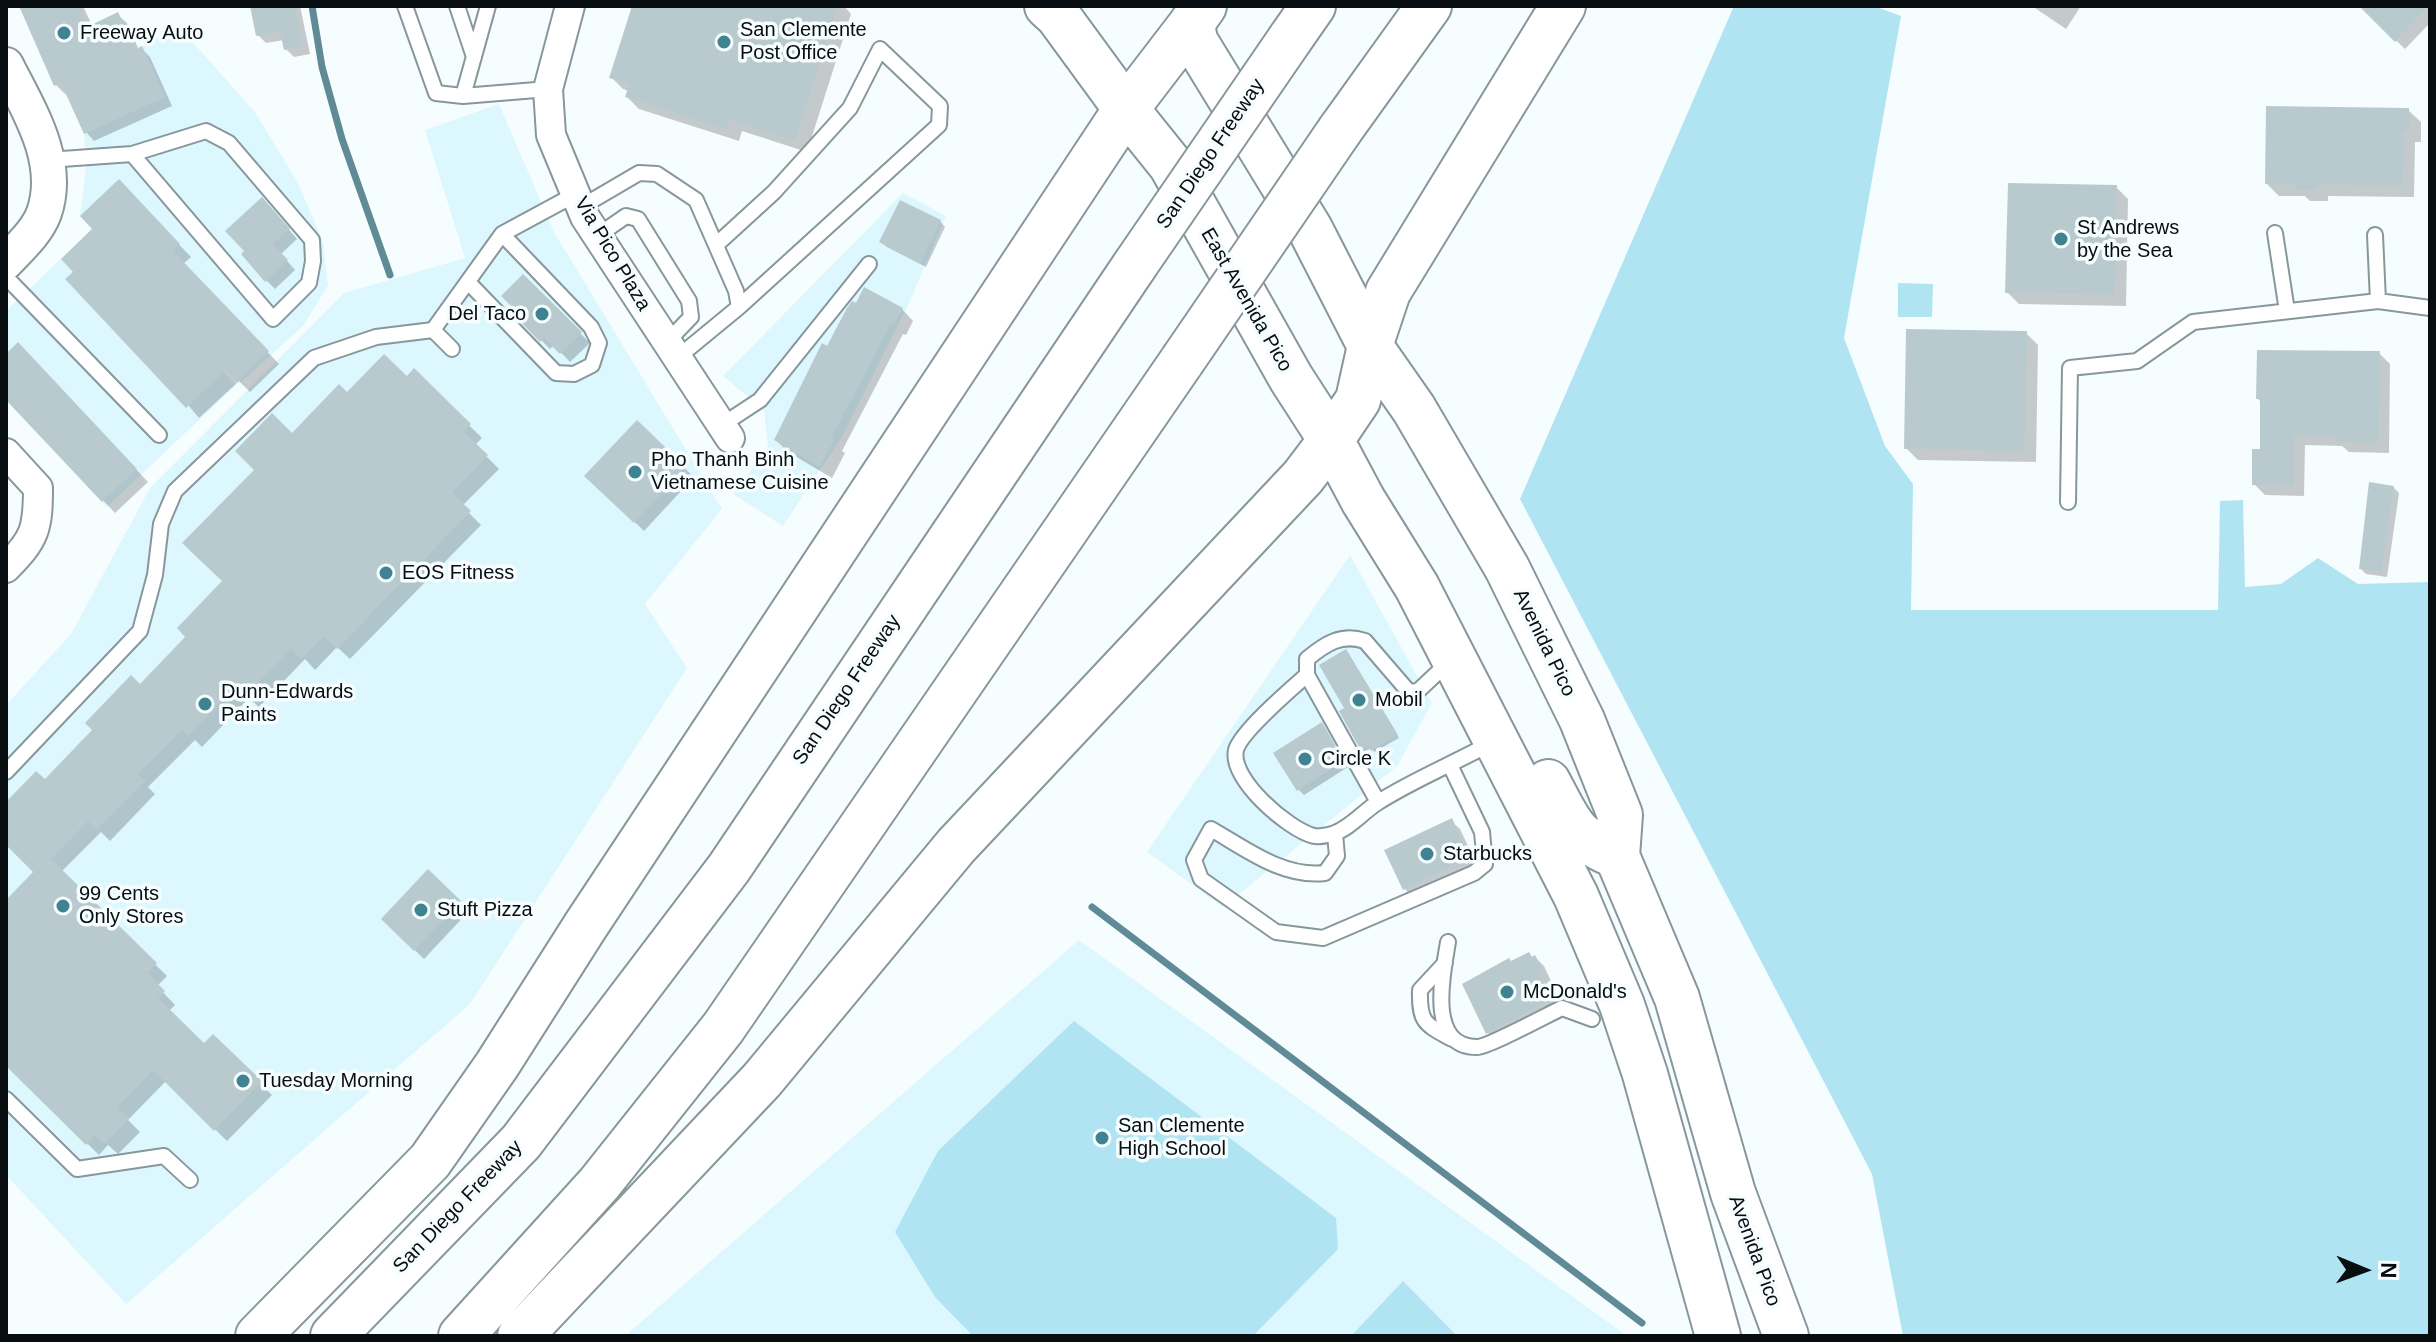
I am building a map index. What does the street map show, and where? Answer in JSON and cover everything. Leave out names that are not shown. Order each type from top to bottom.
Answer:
[{"type":"main road","name":"East Avenida Pico","points":[[1047,6],[1058,16],[1171,165],[1291,378],[1331,440]]},
{"type":"main road","points":[[461,1336],[599,1184],[723,1028],[1340,130],[1429,6]]},
{"type":"main road","points":[[520,1336],[762,1080],[956,846],[1303,477],[1358,400],[1370,346],[1388,292],[1563,6]]},
{"type":"main road","points":[[258,1336],[439,1149],[1190,12]]},
{"type":"main road","name":"Avenida Pico","points":[[1190,12],[1195,41],[1310,229],[1370,346],[1414,409],[1507,568],[1582,720],[1620,815],[1617,856],[1677,998],[1733,1193],[1786,1336]]},
{"type":"main road","name":"San Diego Freeway","points":[[333,1336],[521,1142],[720,881],[1301,22]]},
{"type":"main road","points":[[1331,440],[1417,587],[1576,896],[1622,1005],[1645,1074],[1718,1336]]},
{"type":"main road","points":[[1494,741],[1531,753],[1575,832],[1599,849],[1617,856]]},
{"type":"main road","points":[[1576,896],[1605,903],[1615,919],[1633,968],[1657,992],[1677,998]]},
{"type":"street","name":"Via Pico Plaza","points":[[570,6],[548,89],[551,135],[578,201],[597,236],[726,432]]},
{"type":"street","points":[[6,65],[37,129],[47,160],[48,189],[44,214],[30,238],[6,262]]},
{"type":"street","points":[[6,453],[38,488],[38,516],[28,546],[6,568]]},
{"type":"lane","points":[[405,6],[436,93],[463,96],[548,89]]},
{"type":"lane","points":[[457,6],[474,57]]},
{"type":"lane","points":[[463,96],[488,6]]},
{"type":"lane","points":[[672,351],[739,307],[939,125],[940,106],[880,49],[850,108],[774,192],[716,245]]},
{"type":"lane","points":[[47,160],[132,154],[206,131],[229,143],[312,240],[313,261],[309,283],[273,319],[132,154]]},
{"type":"lane","points":[[6,772],[140,631],[155,575],[161,524],[175,491],[314,358],[376,337],[433,330],[502,234],[639,173],[657,174],[696,200],[736,291],[739,307]]},
{"type":"lane","points":[[597,236],[626,216],[638,219],[689,301],[691,317],[672,351]]},
{"type":"lane","points":[[2275,233],[2287,311]]},
{"type":"lane","points":[[468,282],[556,373],[574,374],[592,365],[599,343],[591,327],[502,234]]},
{"type":"lane","points":[[2375,235],[2378,301]]},
{"type":"lane","points":[[726,432],[760,400],[869,264]]},
{"type":"lane","points":[[6,277],[159,435]]},
{"type":"lane","points":[[2068,502],[2070,368],[2137,361],[2193,322],[2378,301],[2430,308]]},
{"type":"lane","points":[[433,330],[452,349]]},
{"type":"lane","points":[[1378,802],[1307,675],[1307,659],[1324,644],[1343,638],[1365,641],[1409,692],[1418,691],[1452,659]]},
{"type":"lane","points":[[1307,675],[1260,718],[1236,749],[1236,761],[1259,798],[1283,820],[1315,836],[1335,834],[1378,802],[1494,741]]},
{"type":"lane","points":[[1335,834],[1337,856],[1325,873],[1313,875],[1285,870],[1211,829],[1194,860],[1201,879],[1276,932],[1323,938],[1474,873],[1485,864],[1482,832],[1450,765]]},
{"type":"lane","points":[[1448,942],[1442,983],[1443,1018],[1445,1029],[1456,1041]]},
{"type":"lane","points":[[1445,963],[1420,990],[1419,1013],[1427,1026],[1456,1041],[1478,1047],[1562,1008],[1592,1019]]},
{"type":"lane","points":[[6,1099],[77,1169],[164,1156],[190,1180]]},
{"type":"shaded area","points":[[1734,6],[1874,6],[1901,16],[1844,338],[1885,446],[1913,484],[1911,610],[2218,610],[2220,501],[2243,500],[2245,587],[2281,584],[2318,558],[2358,584],[2430,582],[2430,1336],[1903,1336],[1872,1174],[1520,499]]},
{"type":"shaded area","points":[[179,27],[255,112],[298,183],[323,242],[328,285],[304,325],[239,384],[80,216],[86,166],[84,134],[142,46]]},
{"type":"shaded area","points":[[499,104],[554,232],[722,509],[645,604],[687,668],[470,1004],[126,1304],[6,1175],[6,705],[71,634],[150,488],[344,293],[465,258],[425,130]]},
{"type":"shaded area","points":[[903,193],[946,216],[910,301],[842,437],[783,526],[733,494],[768,448],[764,410],[723,376]]},
{"type":"shaded area","points":[[91,230],[236,385],[107,507],[6,400],[6,311]]},
{"type":"shaded area","points":[[1898,283],[1933,284],[1932,317],[1898,317]]},
{"type":"shaded area","points":[[1350,555],[1432,703],[1397,766],[1223,907],[1147,852]]},
{"type":"shaded area","name":"San Clemente High School","points":[[1079,940],[1627,1336],[625,1336]]},
{"type":"shaded area","points":[[1074,1021],[1336,1218],[1338,1249],[1253,1336],[973,1336],[935,1297],[895,1232],[938,1151]]},
{"type":"shaded area","points":[[1403,1281],[1457,1336],[1351,1336]]},
{"type":"building","points":[[19,6],[80,6],[89,26],[118,12],[136,49],[142,46],[165,97],[84,134],[61,83],[54,86]]},
{"type":"building","points":[[250,6],[295,6],[303,47],[284,50],[280,32],[256,36]]},
{"type":"building","name":"San Clemente Post Office","points":[[632,6],[838,6],[795,141],[730,120],[727,130],[625,97],[629,84],[609,78]]},
{"type":"building","points":[[2359,6],[2429,6],[2395,42]]},
{"type":"building","points":[[2266,106],[2409,108],[2409,131],[2404,131],[2403,186],[2317,185],[2316,190],[2296,190],[2296,185],[2265,184]]},
{"type":"building","points":[[119,179],[180,244],[173,251],[269,351],[237,382],[226,370],[186,408],[65,279],[73,272],[61,259],[92,229],[80,216]]},
{"type":"building","name":"St Andrews by the Sea","points":[[2008,183],[2117,185],[2115,295],[2005,293]]},
{"type":"building","points":[[262,197],[290,229],[273,244],[288,260],[265,282],[241,254],[244,251],[225,231]]},
{"type":"building","points":[[900,200],[941,220],[920,263],[879,242]]},
{"type":"building","name":"Del Taco","points":[[523,274],[582,332],[560,354],[544,338],[540,342],[501,296]]},
{"type":"building","points":[[864,287],[903,308],[894,325],[891,324],[831,438],[834,440],[820,467],[774,440],[822,343],[827,346],[847,308],[852,301],[856,303]]},
{"type":"building","points":[[1906,329],[2027,331],[2025,451],[1904,449]]},
{"type":"building","points":[[18,342],[137,469],[102,502],[6,400],[6,354]]},
{"type":"building","points":[[2257,350],[2380,351],[2379,443],[2336,442],[2336,435],[2294,435],[2294,486],[2252,485],[2252,449],[2260,449],[2260,399],[2256,399]]},
{"type":"building","points":[[384,354],[407,376],[414,368],[471,424],[464,432],[488,455],[452,493],[471,511],[337,649],[324,636],[302,659],[291,649],[245,696],[236,687],[188,736],[182,730],[138,774],[145,781],[97,830],[88,821],[51,859],[157,963],[147,973],[165,991],[158,998],[204,1043],[213,1034],[262,1081],[214,1131],[153,1070],[117,1107],[129,1119],[105,1144],[95,1135],[86,1145],[6,1066],[6,900],[33,872],[6,845],[6,802],[36,771],[45,779],[92,730],[85,723],[131,675],[140,684],[185,637],[177,628],[222,581],[182,543],[254,470],[235,451],[272,413],[292,433],[339,384],[347,392]]},
{"type":"building","name":"Pho Thanh Binh Vietnamese Cuisine","points":[[637,420],[686,467],[634,523],[584,476]]},
{"type":"building","points":[[2369,482],[2394,486],[2382,572],[2359,569]]},
{"type":"building","points":[[1346,649],[1398,735],[1371,751],[1368,746],[1361,751],[1339,711],[1344,708],[1319,665]]},
{"type":"building","name":"Circle K","points":[[1322,722],[1344,761],[1297,791],[1273,753]]},
{"type":"building","name":"Starbucks","points":[[1452,818],[1470,858],[1403,890],[1384,850]]},
{"type":"building","name":"Stuft Pizza","points":[[428,869],[461,901],[414,951],[381,919]]},
{"type":"building","name":"McDonald's","points":[[1529,952],[1532,957],[1535,955],[1544,972],[1539,974],[1552,999],[1486,1034],[1462,984],[1509,958],[1511,961]]},
{"type":"waterway","points":[[312,6],[322,67],[342,139],[390,275]]},
{"type":"waterway","points":[[1092,907],[1642,1323]]},
{"type":"place","name":"Freeway Auto","points":[[64,33]]},
{"type":"place","name":"San Clemente Post Office","points":[[724,42]]},
{"type":"place","name":"St Andrews by the Sea","points":[[2061,239]]},
{"type":"place","name":"Del Taco","points":[[542,314]]},
{"type":"place","name":"Pho Thanh Binh Vietnamese Cuisine","points":[[635,472]]},
{"type":"place","name":"EOS Fitness","points":[[386,573]]},
{"type":"place","name":"Mobil","points":[[1359,700]]},
{"type":"place","name":"Dunn-Edwards Paints","points":[[205,704]]},
{"type":"place","name":"Circle K","points":[[1305,759]]},
{"type":"place","name":"Starbucks","points":[[1427,854]]},
{"type":"place","name":"99 Cents Only Stores","points":[[63,906]]},
{"type":"place","name":"Stuft Pizza","points":[[421,910]]},
{"type":"place","name":"McDonald's","points":[[1507,992]]},
{"type":"place","name":"Tuesday Morning","points":[[243,1081]]},
{"type":"place","name":"San Clemente High School","points":[[1102,1138]]}]
